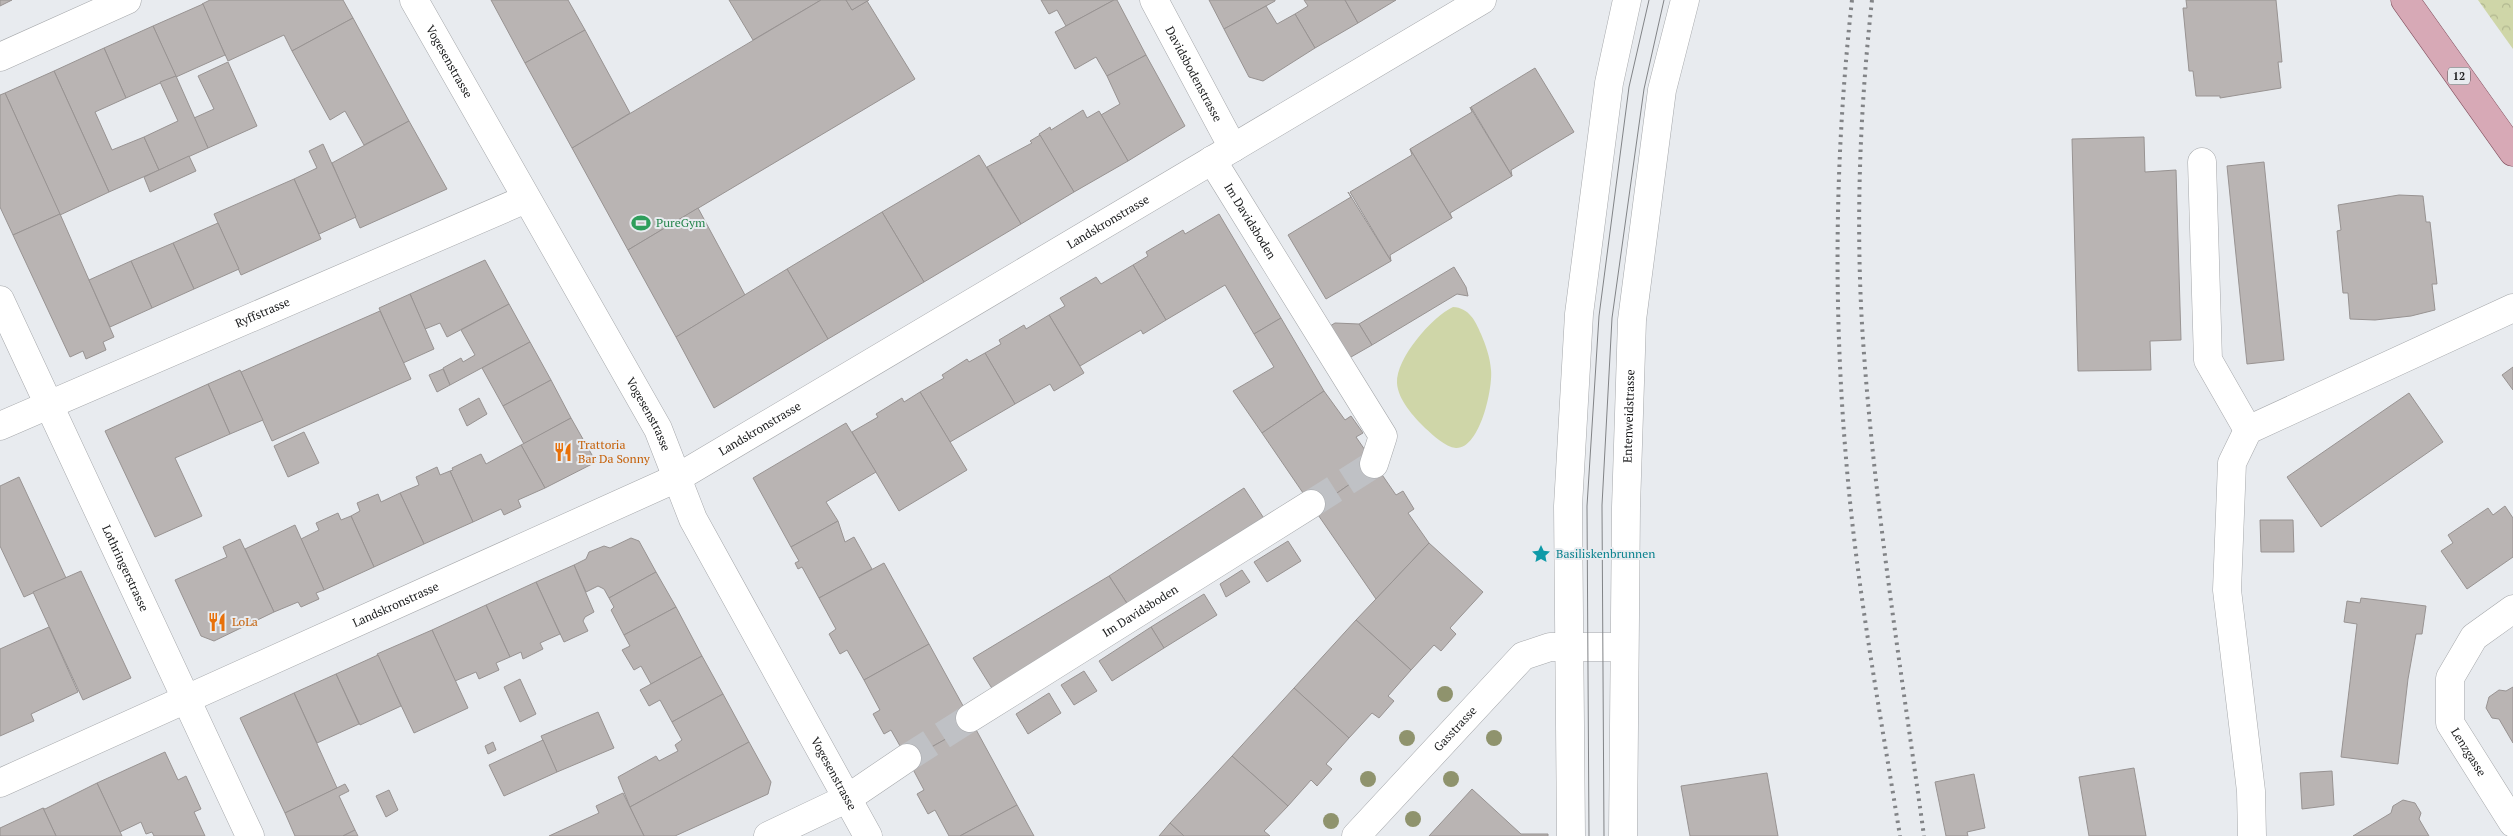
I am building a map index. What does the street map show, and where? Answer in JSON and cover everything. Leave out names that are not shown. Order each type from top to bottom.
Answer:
[{"type":"main road","name":"12","points":[[2405,0],[2513,152]]},
{"type":"street","points":[[0,58],[127,0]]},
{"type":"street","name":"Vogesenstrasse","points":[[414,0],[658,429],[693,519],[868,836]]},
{"type":"street","name":"Davidsbodenstrasse","points":[[1154,0],[1222,154]]},
{"type":"street","name":"Landskronstrasse","points":[[0,783],[187,697],[677,478],[1482,0]]},
{"type":"street","points":[[1571,836],[1568,506],[1579,314],[1609,82],[1627,0]]},
{"type":"street","name":"Entenweidstrasse","points":[[1623,836],[1624,647],[1632,320],[1662,90],[1685,0]]},
{"type":"street","name":"Im Davidsboden","points":[[1222,154],[1383,436],[1374,464]]},
{"type":"street","points":[[2202,162],[2208,360],[2248,430]]},
{"type":"street","name":"Ryffstrasse","points":[[0,426],[47,404],[526,199]]},
{"type":"street","name":"Lothringerstrasse","points":[[0,300],[47,404],[187,697],[250,836]]},
{"type":"street","points":[[2252,836],[2250,790],[2227,590],[2232,463],[2248,430],[2513,308]]},
{"type":"street","name":"Im Davidsboden","points":[[970,718],[1311,504]]},
{"type":"street","name":"Lenzgasse","points":[[2513,609],[2474,637],[2450,678],[2450,723],[2513,823]]},
{"type":"street","name":"Gasstrasse","points":[[1356,836],[1524,656],[1550,647],[1624,647]]},
{"type":"street","points":[[768,836],[848,798],[907,758]]},
{"type":"green space","points":[[2478,0],[2513,0],[2513,49]]},
{"type":"green space","points":[[1453,307],[1467,312],[1474,320],[1486,347],[1491,370],[1490,390],[1478,429],[1472,439],[1464,446],[1456,448],[1439,440],[1416,419],[1403,402],[1397,383],[1402,362],[1417,339],[1435,320]]},
{"type":"building","points":[[0,0],[12,0],[0,6]]},
{"type":"building","points":[[210,0],[343,0],[353,18],[292,51],[284,35],[228,61],[202,4]]},
{"type":"building","points":[[491,0],[568,0],[585,30],[525,63]]},
{"type":"building","points":[[729,0],[821,0],[753,40]]},
{"type":"building","points":[[821,0],[846,0],[852,10],[867,1],[915,79],[628,250],[572,148]]},
{"type":"building","points":[[846,0],[869,0],[852,10]]},
{"type":"building","points":[[1041,0],[1114,0],[1066,26],[1057,10],[1049,14]]},
{"type":"building","points":[[1117,0],[1146,55],[1107,76],[1096,57],[1075,69],[1055,32]]},
{"type":"building","points":[[1209,0],[1275,0],[1275,1],[1224,29]]},
{"type":"building","points":[[1304,0],[1345,0],[1358,23],[1315,48],[1295,14],[1308,6]]},
{"type":"building","points":[[1345,0],[1396,0],[1358,23]]},
{"type":"building","points":[[2186,0],[2276,0],[2282,62],[2278,62],[2281,88],[2220,98],[2220,96],[2196,96],[2193,71],[2189,71],[2183,8],[2187,8]]},
{"type":"building","points":[[203,4],[225,55],[176,77],[153,26]]},
{"type":"building","points":[[1266,6],[1277,24],[1295,14],[1315,48],[1263,81],[1249,77],[1224,29]]},
{"type":"building","points":[[353,18],[409,121],[364,145],[345,111],[330,120],[292,51]]},
{"type":"building","points":[[153,26],[176,76],[126,98],[104,48]]},
{"type":"building","points":[[585,30],[630,113],[572,148],[525,63]]},
{"type":"building","points":[[104,48],[126,98],[95,112],[112,150],[144,137],[159,170],[109,192],[54,71]]},
{"type":"building","points":[[1146,55],[1185,126],[1128,161],[1101,115],[1120,104],[1107,76]]},
{"type":"building","points":[[228,62],[257,126],[208,148],[194,118],[214,109],[198,76]]},
{"type":"building","points":[[1535,68],[1574,132],[1511,170],[1512,176],[1471,107]]},
{"type":"building","points":[[54,71],[109,192],[60,215],[5,93]]},
{"type":"building","points":[[176,76],[208,148],[159,170],[144,137],[178,121],[160,82]]},
{"type":"building","points":[[5,93],[60,214],[13,235],[0,207],[0,95]]},
{"type":"building","points":[[1470,107],[1512,176],[1450,213],[1452,218],[1410,149],[1472,112]]},
{"type":"building","points":[[1083,110],[1087,118],[1099,111],[1128,161],[1074,192],[1039,134],[1050,127],[1051,130]]},
{"type":"building","points":[[409,121],[447,189],[360,228],[332,163]]},
{"type":"building","points":[[1040,135],[1074,192],[1021,224],[987,167],[1032,143],[1030,141]]},
{"type":"building","points":[[2144,137],[2145,172],[2176,170],[2181,340],[2150,341],[2151,370],[2078,371],[2072,139]]},
{"type":"building","points":[[323,144],[356,217],[319,234],[294,179],[317,168],[309,151]]},
{"type":"building","points":[[1410,149],[1452,218],[1390,255],[1391,261],[1350,192],[1412,155]]},
{"type":"building","points":[[979,155],[1021,224],[924,282],[882,212]]},
{"type":"building","points":[[189,156],[196,171],[150,192],[144,177]]},
{"type":"building","points":[[2264,162],[2284,360],[2247,364],[2227,166]]},
{"type":"building","points":[[294,179],[321,239],[241,275],[214,214]]},
{"type":"building","points":[[1348,192],[1391,261],[1326,299],[1288,235],[1351,197]]},
{"type":"building","points":[[2399,195],[2423,196],[2426,222],[2430,222],[2437,284],[2432,284],[2435,310],[2411,316],[2375,320],[2350,319],[2348,293],[2343,293],[2337,231],[2341,230],[2338,205]]},
{"type":"building","points":[[698,208],[745,295],[676,337],[628,250]]},
{"type":"building","points":[[882,212],[924,282],[828,339],[787,269]]},
{"type":"building","points":[[60,214],[114,337],[103,342],[106,350],[86,359],[83,351],[70,357],[13,235]]},
{"type":"building","points":[[1219,214],[1281,318],[1254,334],[1225,285],[1166,320],[1133,265],[1148,256],[1146,252],[1183,230],[1185,234]]},
{"type":"building","points":[[218,223],[239,269],[194,289],[173,243]]},
{"type":"building","points":[[173,243],[194,289],[152,308],[131,261]]},
{"type":"building","points":[[485,260],[509,304],[447,337],[440,323],[425,329],[410,294]]},
{"type":"building","points":[[131,261],[152,308],[110,327],[89,280]]},
{"type":"building","points":[[1133,265],[1166,320],[1143,334],[1141,330],[1080,366],[1049,315],[1065,306],[1060,298],[1096,277],[1101,284]]},
{"type":"building","points":[[1454,267],[1466,287],[1468,296],[1457,294],[1372,345],[1359,324]]},
{"type":"building","points":[[787,269],[828,339],[714,408],[676,337]]},
{"type":"building","points":[[410,294],[434,349],[403,363],[379,308]]},
{"type":"building","points":[[509,304],[530,342],[450,385],[443,368],[461,358],[463,362],[475,355],[461,330]]},
{"type":"building","points":[[380,311],[411,379],[272,441],[241,372]]},
{"type":"building","points":[[1049,315],[1084,373],[1054,391],[1050,384],[1015,404],[985,353],[1001,344],[999,340],[1024,325],[1026,329]]},
{"type":"building","points":[[1281,318],[1324,391],[1262,433],[1233,391],[1274,367],[1254,334]]},
{"type":"building","points":[[1335,323],[1359,324],[1372,345],[1344,361],[1325,329]]},
{"type":"building","points":[[530,342],[551,380],[503,406],[482,368]]},
{"type":"building","points":[[985,353],[1015,404],[950,442],[920,392],[944,378],[942,375],[967,359],[969,362]]},
{"type":"building","points":[[2513,367],[2513,390],[2502,375]]},
{"type":"building","points":[[443,369],[450,385],[437,392],[429,375]]},
{"type":"building","points":[[240,370],[263,420],[230,434],[208,384]]},
{"type":"building","points":[[551,380],[571,418],[524,444],[503,406]]},
{"type":"building","points":[[208,384],[230,434],[175,458],[202,516],[155,537],[105,431]]},
{"type":"building","points":[[1324,391],[1345,420],[1351,416],[1363,433],[1356,437],[1376,466],[1314,509],[1262,433]]},
{"type":"building","points":[[920,392],[967,470],[899,511],[852,432],[878,417],[876,414],[902,398],[904,402]]},
{"type":"building","points":[[2409,393],[2443,442],[2321,527],[2287,477]]},
{"type":"building","points":[[479,398],[487,414],[467,426],[459,409]]},
{"type":"building","points":[[571,418],[596,462],[545,488],[521,445]]},
{"type":"building","points":[[846,423],[876,472],[826,502],[838,521],[791,547],[753,478]]},
{"type":"building","points":[[304,432],[319,463],[288,477],[274,446]]},
{"type":"building","points":[[521,445],[545,488],[518,500],[521,507],[504,515],[501,509],[473,522],[450,471],[453,470],[452,468],[481,454],[486,464]]},
{"type":"building","points":[[1376,466],[1396,495],[1403,491],[1414,509],[1408,513],[1429,543],[1376,599],[1314,509]]},
{"type":"building","points":[[437,467],[440,475],[450,471],[473,522],[424,544],[400,493],[419,485],[416,477]]},
{"type":"building","points":[[19,477],[66,578],[24,597],[0,546],[0,486]]},
{"type":"building","points":[[1244,488],[1269,526],[1134,614],[1109,576]]},
{"type":"building","points":[[400,493],[424,544],[374,567],[351,516],[360,511],[357,503],[378,494],[381,502]]},
{"type":"building","points":[[2505,506],[2513,518],[2513,557],[2467,589],[2441,551],[2453,543],[2448,535],[2488,508],[2493,515]]},
{"type":"building","points":[[338,513],[341,520],[351,516],[374,567],[324,590],[301,539],[319,530],[316,523]]},
{"type":"building","points":[[2260,520],[2293,520],[2294,552],[2261,552]]},
{"type":"building","points":[[838,521],[845,542],[854,537],[872,569],[819,598],[802,567],[798,569],[795,563],[799,561],[791,547]]},
{"type":"building","points":[[295,525],[324,590],[316,593],[319,599],[301,607],[298,602],[274,612],[245,549]]},
{"type":"building","points":[[631,538],[639,541],[656,572],[609,598],[604,589],[598,586],[586,592],[574,565],[586,559],[589,552],[604,546],[610,548]]},
{"type":"building","points":[[240,539],[274,612],[214,641],[201,636],[175,580],[227,557],[223,547]]},
{"type":"building","points":[[1288,541],[1301,561],[1267,582],[1254,562]]},
{"type":"building","points":[[1429,543],[1483,592],[1450,628],[1456,634],[1441,651],[1434,645],[1411,670],[1356,620]]},
{"type":"building","points":[[884,563],[929,644],[864,680],[847,650],[840,654],[829,634],[836,629],[819,598]]},
{"type":"building","points":[[574,565],[594,612],[585,617],[583,621],[588,631],[564,642],[536,582]]},
{"type":"building","points":[[1242,570],[1250,582],[1226,597],[1220,584]]},
{"type":"building","points":[[81,571],[131,678],[83,700],[33,592]]},
{"type":"building","points":[[656,572],[676,607],[624,635],[611,610],[614,607],[609,598]]},
{"type":"building","points":[[1109,576],[1134,614],[998,698],[973,658]]},
{"type":"building","points":[[536,582],[560,634],[540,643],[543,649],[523,659],[521,652],[510,657],[486,605]]},
{"type":"building","points":[[1204,594],[1217,615],[1164,648],[1151,627]]},
{"type":"building","points":[[2361,598],[2426,606],[2422,634],[2416,634],[2408,679],[2398,764],[2341,757],[2357,624],[2344,622],[2347,601],[2360,603]]},
{"type":"building","points":[[486,605],[510,657],[496,663],[499,670],[479,679],[476,672],[455,681],[432,630]]},
{"type":"building","points":[[676,607],[702,656],[651,684],[641,666],[634,670],[622,650],[630,646],[624,635]]},
{"type":"building","points":[[1356,620],[1411,670],[1388,696],[1394,701],[1379,718],[1372,713],[1349,738],[1294,688]]},
{"type":"building","points":[[49,627],[78,692],[31,714],[34,721],[0,736],[0,649]]},
{"type":"building","points":[[1151,627],[1164,648],[1112,681],[1099,661]]},
{"type":"building","points":[[432,630],[468,708],[414,733],[377,654]]},
{"type":"building","points":[[929,644],[973,724],[908,760],[891,730],[884,734],[873,714],[880,710],[864,680]]},
{"type":"building","points":[[378,655],[401,706],[360,725],[336,674]]},
{"type":"building","points":[[702,656],[723,694],[672,722],[660,700],[649,706],[640,690]]},
{"type":"building","points":[[1084,671],[1097,691],[1074,705],[1061,685]]},
{"type":"building","points":[[336,674],[359,724],[317,743],[294,693]]},
{"type":"building","points":[[520,679],[536,714],[520,722],[504,687]]},
{"type":"building","points":[[2513,687],[2513,743],[2499,719],[2492,718],[2486,708],[2489,697],[2499,690],[2506,691]]},
{"type":"building","points":[[1294,688],[1349,738],[1326,764],[1332,769],[1317,786],[1311,780],[1288,806],[1232,756]]},
{"type":"building","points":[[294,693],[337,788],[285,813],[240,718]]},
{"type":"building","points":[[1049,693],[1061,713],[1028,734],[1016,714]]},
{"type":"building","points":[[723,694],[749,742],[630,807],[618,777],[656,756],[659,761],[678,751],[675,745],[682,740],[672,722]]},
{"type":"building","points":[[598,712],[614,748],[557,772],[541,736]]},
{"type":"building","points":[[973,724],[1017,805],[960,836],[949,836],[935,810],[928,814],[917,794],[924,790],[908,760]]},
{"type":"building","points":[[543,740],[557,772],[504,796],[489,765]]},
{"type":"building","points":[[493,742],[496,750],[488,754],[485,746]]},
{"type":"building","points":[[749,742],[771,782],[768,794],[675,836],[644,836],[630,807]]},
{"type":"building","points":[[165,752],[178,780],[186,776],[201,809],[194,812],[205,836],[154,836],[152,832],[146,834],[141,822],[120,832],[97,783]]},
{"type":"building","points":[[1232,756],[1288,806],[1264,831],[1270,836],[1184,836],[1170,823]]},
{"type":"building","points":[[2134,768],[2146,836],[2089,836],[2079,777]]},
{"type":"building","points":[[2332,771],[2334,805],[2302,809],[2300,773]]},
{"type":"building","points":[[1767,773],[1778,836],[1690,836],[1681,786]]},
{"type":"building","points":[[1974,774],[1985,828],[1967,832],[1968,836],[1946,836],[1935,782]]},
{"type":"building","points":[[97,783],[122,836],[56,836],[43,808],[45,809]]},
{"type":"building","points":[[345,784],[349,791],[339,796],[355,830],[343,836],[295,836],[285,813]]},
{"type":"building","points":[[1472,789],[1521,834],[1548,834],[1548,836],[1429,836]]},
{"type":"building","points":[[389,790],[398,810],[386,817],[376,796]]},
{"type":"building","points":[[623,793],[644,836],[549,836],[599,813],[596,806]]},
{"type":"building","points":[[2403,800],[2415,803],[2421,813],[2419,819],[2429,836],[2353,836],[2391,813],[2393,806]]},
{"type":"building","points":[[1017,805],[1034,836],[960,836]]},
{"type":"building","points":[[43,808],[56,836],[0,836],[0,828]]},
{"type":"building","points":[[1170,823],[1184,836],[1159,836]]},
{"type":"building","points":[[355,830],[358,836],[343,836]]},
{"type":"tunnel","points":[[1311,504],[1374,464]]},
{"type":"tunnel","points":[[907,758],[970,718]]},
{"type":"tram line","points":[[1589,836],[1587,506],[1599,316],[1629,87],[1649,0]]},
{"type":"tram line","points":[[1604,836],[1602,505],[1612,318],[1644,89],[1664,0]]},
{"type":"railway","points":[[1852,0],[1846,60],[1839,180],[1838,300],[1843,420],[1858,570],[1900,836]]},
{"type":"railway","points":[[1872,0],[1861,132],[1859,221],[1861,310],[1869,415],[1882,536],[1924,836]]},
{"type":"place","name":"PureGym","points":[[641,223]]},
{"type":"place","name":"Trattoria Bar Da Sonny","points":[[563,452]]},
{"type":"place","name":"Basiliskenbrunnen","points":[[1541,554]]},
{"type":"place","name":"LoLa","points":[[217,622]]}]
